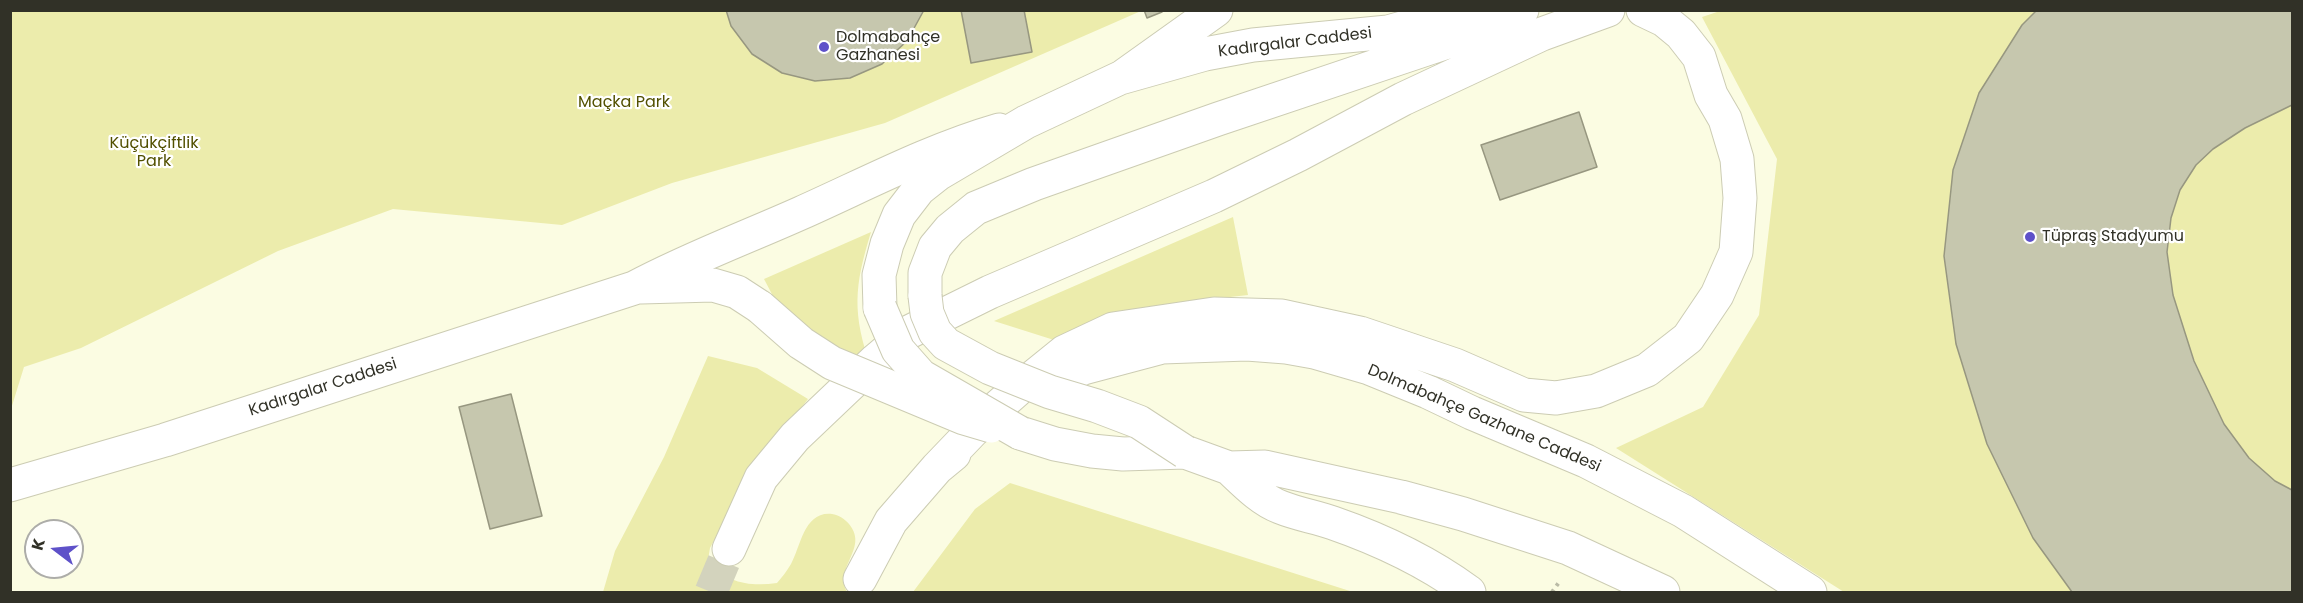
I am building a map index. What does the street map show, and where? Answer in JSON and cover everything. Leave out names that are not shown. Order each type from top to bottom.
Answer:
[{"type":"main road","points":[[1120,78],[1216,10]]},
{"type":"main road","name":"Kadırgalar Caddesi","points":[[1026,122],[1120,78],[1205,54],[1253,45],[1388,32],[1426,15],[1467,10]]},
{"type":"main road","points":[[1522,10],[1480,31],[1175,134],[1034,184],[976,208],[950,229],[934,247],[925,273],[927,313],[935,332],[946,344],[990,368],[1139,422],[1185,452],[1229,468],[1265,467],[1463,514],[1568,548],[1663,592]]},
{"type":"main road","points":[[729,549],[761,478],[795,437],[909,332],[990,292],[1214,196],[1298,155],[1403,99],[1542,34],[1608,10]]},
{"type":"main road","points":[[937,468],[984,419],[1064,352],[1113,328],[1214,314],[1282,316],[1360,333],[1455,365],[1524,395],[1556,398],[1596,391],[1647,370],[1688,338],[1717,295],[1736,252],[1740,198],[1737,159],[1725,119],[1711,95],[1699,57],[1681,34],[1664,20],[1643,10]]},
{"type":"main road","points":[[634,288],[706,252],[791,217],[933,152],[1026,122]]},
{"type":"main road","points":[[1020,433],[921,376],[898,350],[880,308],[879,275],[887,244],[899,215],[919,189],[938,174],[1026,122]]},
{"type":"main road","points":[[634,288],[713,285],[737,292],[760,307],[801,344],[832,363],[964,418],[1054,444],[1092,451],[1123,454],[1185,452]]},
{"type":"main road","name":"Kadırgalar Caddesi","points":[[10,485],[165,440],[634,288]]},
{"type":"main road","name":"Dolmabahçe Gazhane Caddesi","points":[[860,579],[891,521],[937,468],[1024,398],[1083,368],[1162,347],[1247,344],[1314,352],[1369,368],[1586,461],[1683,512],[1810,592]]},
{"type":"main road","points":[[1229,468],[1249,487],[1278,507],[1333,523],[1390,546],[1437,569],[1469,592]]},
{"type":"path","points":[[1552,592],[1560,584]]},
{"type":"green space","name":"Tüpraş Stadyumu","points":[[1723,10],[2292,11],[2292,592],[1844,592],[1616,448],[1703,407],[1759,315],[1777,159],[1702,17]]},
{"type":"green space","name":"Küçükçiftlik Park","points":[[11,11],[1141,11],[885,123],[672,183],[562,225],[393,209],[278,251],[81,348],[24,367],[11,409]]},
{"type":"green space","points":[[1233,217],[1248,295],[1177,303],[1054,340],[994,321]]},
{"type":"green space","points":[[871,232],[861,269],[858,315],[871,368],[821,344],[774,298],[764,279]]},
{"type":"green space","points":[[708,356],[757,368],[808,399],[746,479],[710,548],[708,560],[722,574],[739,582],[777,583],[791,564],[809,524],[815,518],[823,515],[837,515],[849,524],[855,534],[855,544],[844,574],[844,586],[847,592],[603,592],[615,551],[664,457]]},
{"type":"green space","points":[[1010,483],[1353,592],[913,592],[975,509]]},
{"type":"building","name":"Dolmabahçe Gazhanesi","points":[[726,10],[924,10],[907,41],[882,64],[850,78],[815,81],[782,73],[752,54],[731,26]]},
{"type":"building","points":[[961,10],[1024,10],[1032,52],[971,63]]},
{"type":"building","points":[[1144,10],[1161,10],[1162,12],[1147,18]]},
{"type":"building","points":[[2037,10],[2292,10],[2292,105],[2245,128],[2213,149],[2196,165],[2180,190],[2171,218],[2167,252],[2173,295],[2194,361],[2224,424],[2249,458],[2275,481],[2292,490],[2292,592],[2072,592],[2033,538],[1987,444],[1956,344],[1944,256],[1953,170],[1979,93],[2022,25]]},
{"type":"building","points":[[1579,112],[1597,167],[1500,200],[1481,145]]},
{"type":"building","points":[[511,394],[542,516],[490,529],[459,407]]},
{"type":"tunnel","points":[[711,592],[729,549]]},
{"type":"place","name":"Dolmabahçe Gazhanesi","points":[[824,47]]},
{"type":"place","name":"Tüpraş Stadyumu","points":[[2030,237]]},
{"type":"park label","name":"Maçka Park","points":[[624,103]]}]
